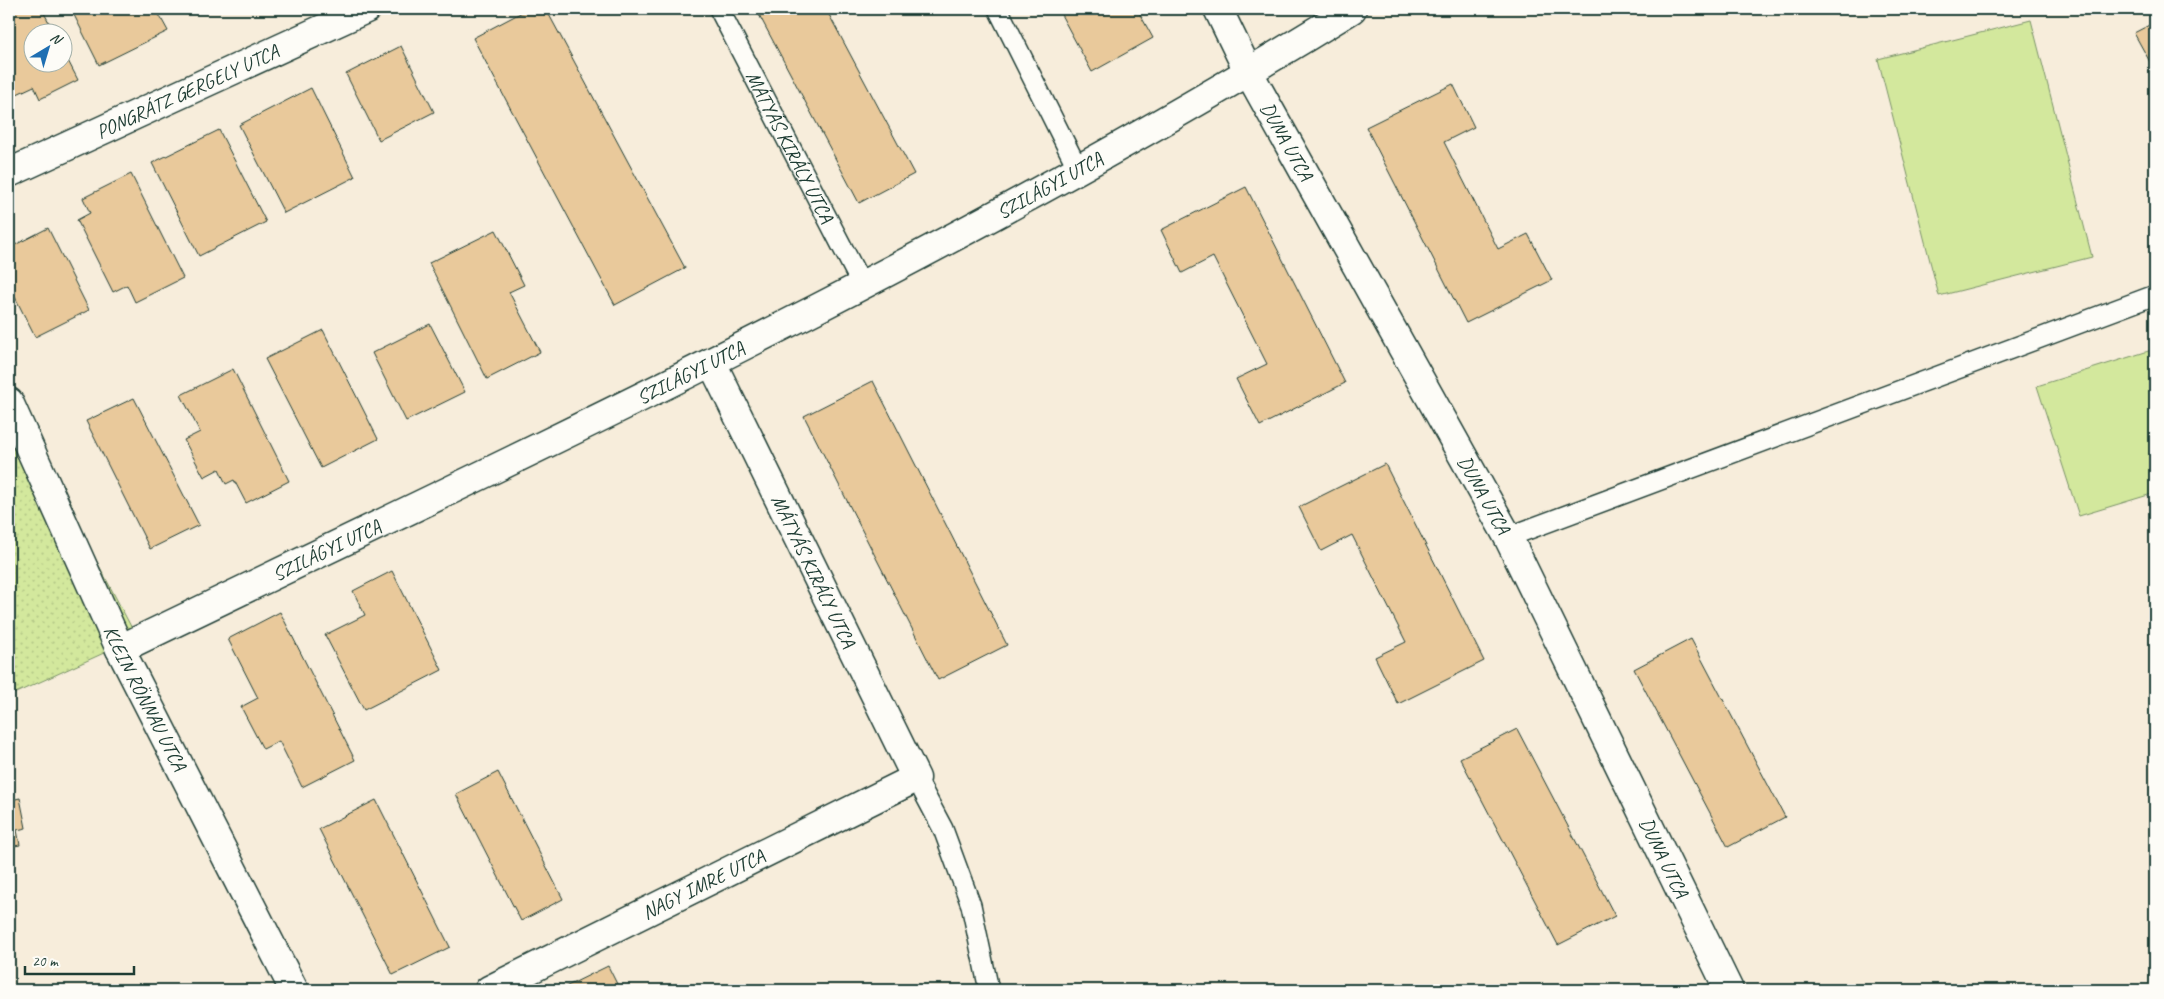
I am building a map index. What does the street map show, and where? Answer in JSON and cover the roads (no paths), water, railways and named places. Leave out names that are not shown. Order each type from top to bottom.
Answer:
[{"type":"street","name":"PONGRÁTZ GERGELY UTCA","points":[[9,173],[366,9]]},
{"type":"street","name":"DUNA UTCA","points":[[1218,9],[1249,73],[1508,537],[1729,990]]},
{"type":"street","name":"SZILÁGYI UTCA","points":[[120,649],[712,363],[1078,169],[1249,73],[1352,9]]},
{"type":"street","name":"MÁTYÁS KIRÁLY UTCA","points":[[712,363],[916,778]]},
{"type":"street","name":"KLEIN RÖNNAU UTCA","points":[[9,402],[120,649],[294,990]]},
{"type":"street","name":"NAGY IMRE UTCA","points":[[489,990],[916,778]]},
{"type":"lane","name":"MÁTYÁS KIRÁLY UTCA","points":[[719,9],[862,285]]},
{"type":"lane","points":[[998,9],[1078,169]]},
{"type":"lane","points":[[1508,537],[2155,295]]},
{"type":"lane","points":[[916,778],[943,829],[971,905],[988,990]]}]
